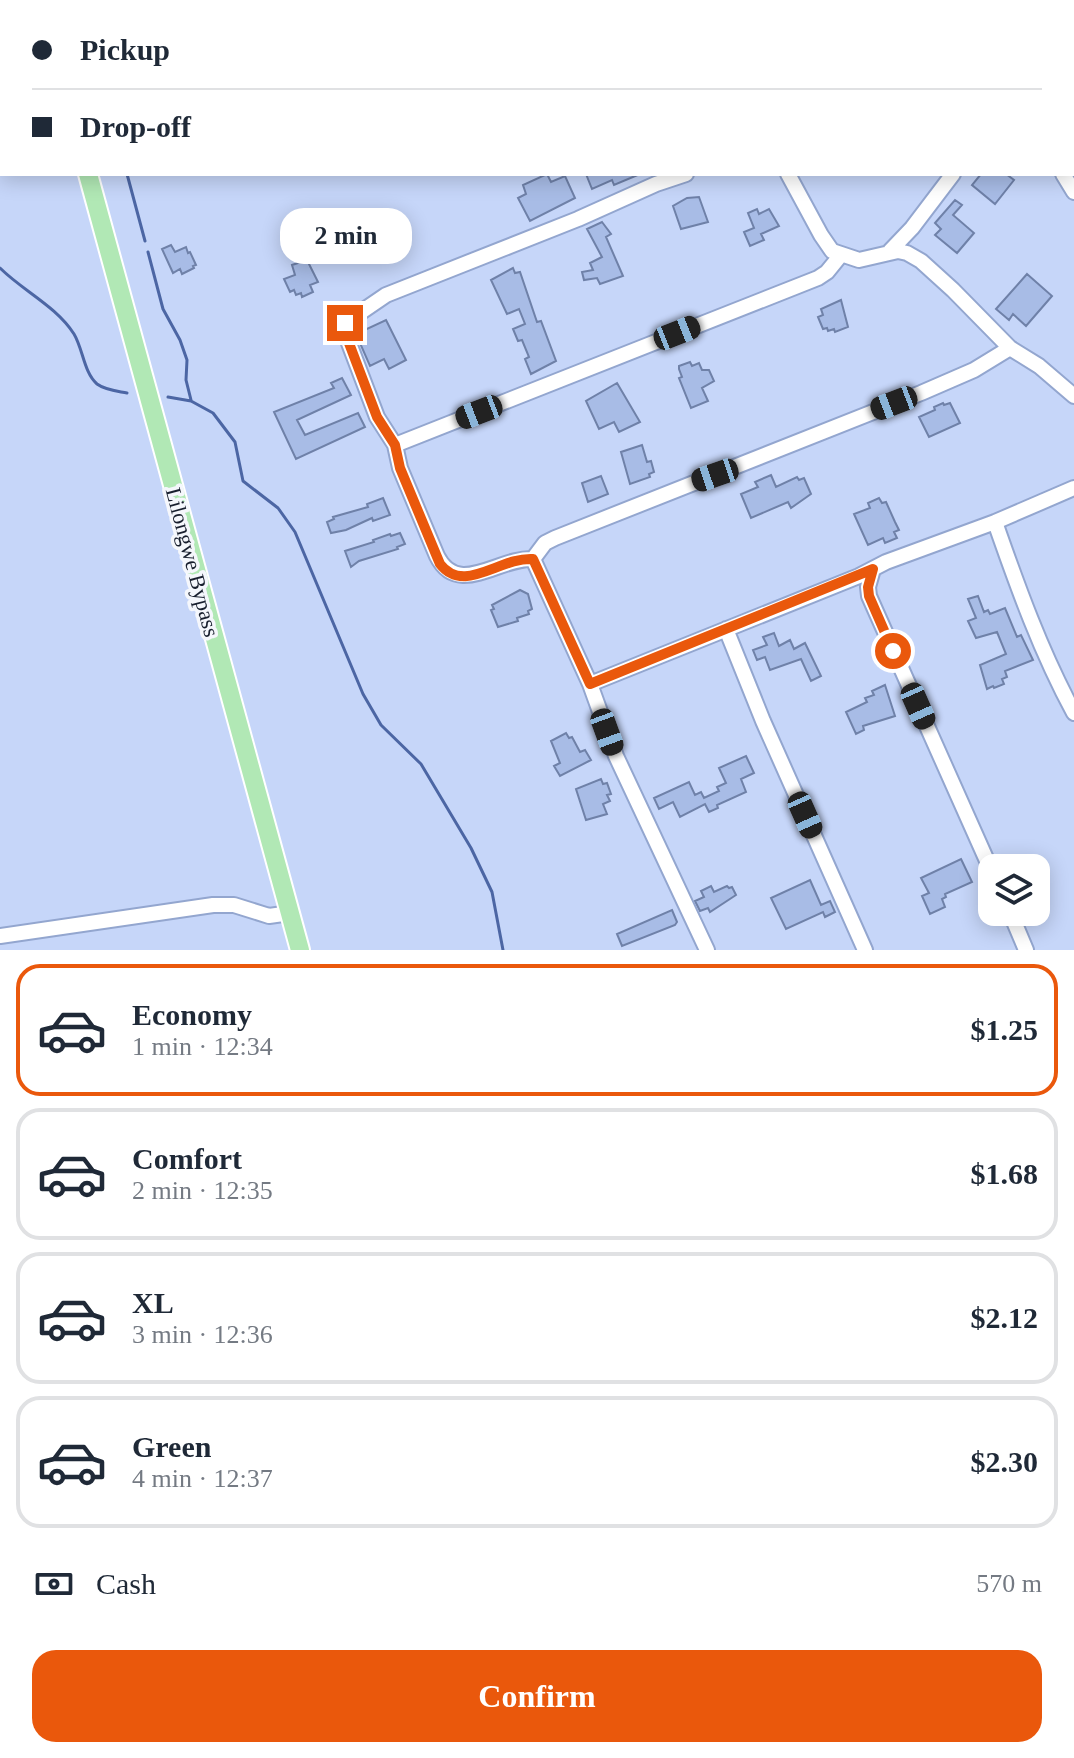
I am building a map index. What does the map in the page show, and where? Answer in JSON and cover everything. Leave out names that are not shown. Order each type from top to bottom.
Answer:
[{"type":"main road","name":"Lilongwe Bypass","points":[[89,176],[300,950]]},
{"type":"street","points":[[533,559],[513,559],[467,577],[445,570],[400,468],[395,445],[377,417],[344,330],[345,323],[386,295],[680,176]]},
{"type":"street","points":[[789,176],[832,251],[859,260],[890,251],[907,253],[921,261],[1010,348],[1039,366],[1074,396]]},
{"type":"street","points":[[890,251],[912,228],[951,176]]},
{"type":"street","points":[[395,445],[818,278],[840,256]]},
{"type":"street","points":[[533,559],[545,543],[555,538],[921,393],[974,370],[1010,348]]},
{"type":"street","points":[[590,684],[1074,488]]},
{"type":"street","points":[[995,522],[1028,614],[1052,672],[1074,713]]},
{"type":"street","points":[[533,559],[590,684],[616,756],[707,950]]},
{"type":"street","points":[[873,569],[869,596],[984,854]]},
{"type":"street","points":[[726,629],[763,721],[865,950]]},
{"type":"street","points":[[0,936],[213,905],[247,908],[269,916],[290,913]]},
{"type":"street","points":[[1016,926],[1026,950]]},
{"type":"building","points":[[543,176],[548,176],[551,182],[565,176],[575,198],[530,221],[518,198],[526,194],[523,185]]},
{"type":"building","points":[[587,176],[635,176],[614,185],[612,180],[592,189]]},
{"type":"building","points":[[979,176],[1009,176],[1014,180],[995,204],[972,185]]},
{"type":"building","points":[[699,197],[708,222],[681,229],[673,206],[687,198]]},
{"type":"building","points":[[955,200],[962,205],[953,215],[974,233],[957,253],[935,235],[941,229],[935,223]]},
{"type":"building","points":[[757,209],[759,214],[769,209],[779,226],[761,234],[764,240],[750,246],[744,232],[754,228],[748,213]]},
{"type":"building","points":[[602,222],[611,234],[606,237],[623,276],[600,284],[597,278],[584,280],[582,272],[593,270],[590,263],[602,257],[587,229]]},
{"type":"building","points":[[171,245],[175,252],[186,247],[196,265],[194,268],[182,274],[180,269],[173,273],[162,249]]},
{"type":"building","points":[[307,260],[318,282],[310,285],[313,292],[302,297],[301,293],[296,295],[294,290],[290,292],[284,279],[295,275],[292,265]]},
{"type":"building","points":[[513,268],[515,273],[520,272],[537,322],[541,321],[556,361],[531,374],[525,359],[529,357],[513,329],[525,324],[519,309],[507,314],[491,280]]},
{"type":"building","points":[[1027,274],[1052,296],[1026,326],[1013,314],[1009,320],[996,309]]},
{"type":"building","points":[[841,300],[848,327],[835,332],[834,329],[823,329],[818,317],[823,315],[821,309]]},
{"type":"building","points":[[386,320],[406,360],[389,369],[384,359],[370,366],[356,334]]},
{"type":"building","points":[[690,362],[692,366],[699,363],[702,370],[709,370],[714,381],[702,388],[708,401],[691,408],[679,378],[682,377],[679,366]]},
{"type":"building","points":[[342,378],[351,395],[297,420],[305,435],[358,413],[365,427],[296,459],[274,412],[334,388],[331,383]]},
{"type":"building","points":[[617,383],[640,422],[619,432],[614,422],[599,429],[586,401]]},
{"type":"building","points":[[943,403],[950,403],[960,423],[929,437],[919,417]]},
{"type":"building","points":[[642,445],[654,472],[649,474],[650,477],[630,484],[621,452]]},
{"type":"building","points":[[771,475],[776,487],[797,477],[799,480],[804,478],[811,494],[791,508],[788,502],[751,518],[741,494],[758,487],[755,482]]},
{"type":"building","points":[[601,476],[608,494],[588,502],[582,483]]},
{"type":"building","points":[[383,498],[390,515],[331,533],[327,522],[333,517],[368,507],[367,504]]},
{"type":"building","points":[[879,498],[882,503],[886,502],[899,530],[894,532],[897,538],[885,543],[883,538],[868,545],[854,514],[870,508],[868,503]]},
{"type":"building","points":[[400,533],[405,544],[398,549],[359,561],[351,567],[345,551]]},
{"type":"building","points":[[520,590],[528,594],[532,609],[528,611],[529,614],[517,618],[518,621],[498,627],[492,605]]},
{"type":"building","points":[[978,596],[984,612],[988,610],[990,614],[1005,608],[1017,637],[1021,635],[1033,660],[1005,671],[1007,677],[1002,679],[1004,684],[987,689],[980,665],[1006,654],[997,632],[976,638],[968,621],[976,618],[968,599]]},
{"type":"building","points":[[774,633],[779,646],[790,640],[794,649],[805,643],[821,676],[811,681],[801,659],[770,670],[765,657],[757,660],[753,650],[767,645],[763,637]]},
{"type":"building","points":[[885,685],[895,716],[863,726],[864,730],[856,734],[846,712],[867,702],[865,698],[874,695],[872,691]]},
{"type":"building","points":[[566,733],[569,738],[572,737],[580,752],[585,750],[591,760],[560,776],[554,766],[560,763],[551,741]]},
{"type":"building","points":[[746,756],[754,773],[741,779],[746,792],[709,812],[705,804],[680,817],[673,802],[659,809],[654,798],[689,782],[695,795],[701,792],[704,798],[719,791],[717,787],[726,783],[719,768]]},
{"type":"building","points":[[601,779],[603,784],[607,783],[611,794],[607,795],[610,801],[603,804],[607,814],[586,820],[576,789]]},
{"type":"building","points":[[961,859],[972,882],[945,894],[946,897],[942,899],[945,907],[930,914],[922,896],[929,893],[921,878]]},
{"type":"building","points":[[810,880],[821,905],[830,901],[835,912],[825,917],[823,912],[786,929],[771,898]]},
{"type":"building","points":[[711,886],[714,892],[732,887],[736,895],[710,912],[708,908],[700,911],[695,901],[704,897],[701,891]]},
{"type":"building","points":[[672,910],[677,922],[675,925],[622,946],[617,934]]},
{"type":"waterway","points":[[128,176],[145,241]]},
{"type":"waterway","points":[[148,252],[163,309],[187,360],[186,380],[191,400]]},
{"type":"waterway","points":[[0,268],[67,324],[77,340],[89,374],[97,384],[127,393]]},
{"type":"waterway","points":[[168,397],[191,401],[213,413],[235,442],[243,481],[278,508],[295,532],[363,694],[381,725],[421,764],[471,848],[492,892],[503,950]]},
{"type":"route","points":[[345,323],[344,330],[377,417],[395,445],[400,468],[440,564],[452,574],[467,577],[513,559],[533,559],[590,684],[873,569],[869,578],[869,596],[893,651]]}]
